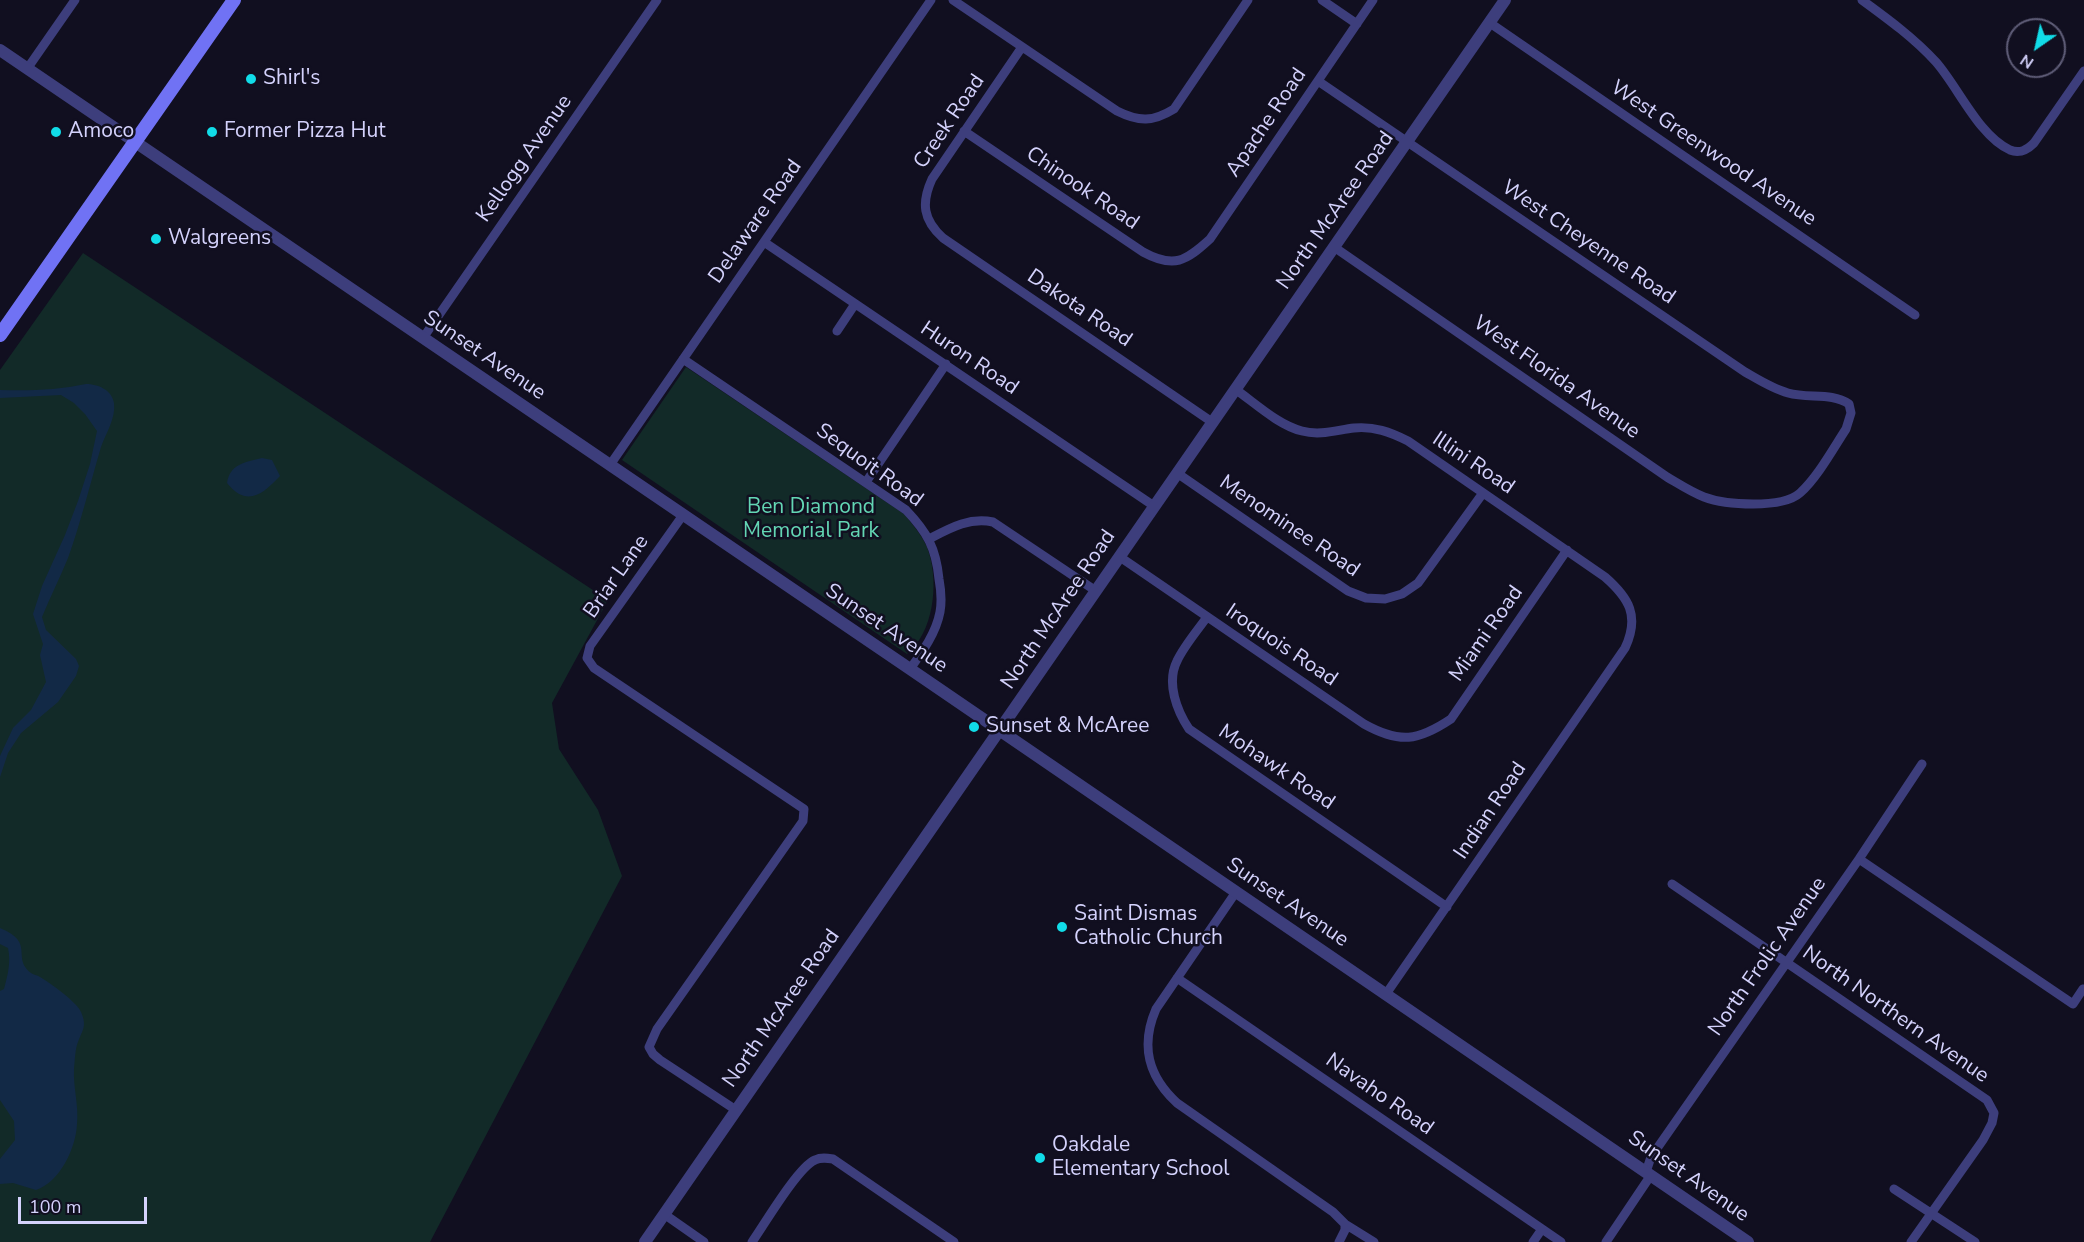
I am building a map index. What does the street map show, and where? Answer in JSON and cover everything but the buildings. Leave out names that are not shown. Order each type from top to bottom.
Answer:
[{"type":"main road","points":[[0,334],[234,0]]},
{"type":"street","points":[[27,69],[75,0]]},
{"type":"street","name":"Kellogg Avenue","points":[[423,338],[657,0]]},
{"type":"street","name":"Delaware Road","points":[[610,465],[932,0]]},
{"type":"street","points":[[953,0],[1117,111],[1131,118],[1147,119],[1161,117],[1174,109],[1248,0]]},
{"type":"street","points":[[1322,0],[1357,24]]},
{"type":"street","name":"Apache Road","points":[[1185,260],[1210,239],[1373,0]]},
{"type":"street","name":"North McAree Road","points":[[645,1242],[1505,0]]},
{"type":"street","points":[[1862,0],[1896,24],[1937,63],[1968,108],[2001,144],[2011,150],[2019,152],[2027,150],[2034,143],[2084,71]]},
{"type":"street","name":"West Greenwood Avenue","points":[[1490,22],[1915,315]]},
{"type":"street","name":"Creek Road","points":[[929,222],[925,200],[927,189],[1022,46]]},
{"type":"street","name":"Sunset Avenue","points":[[0,50],[1748,1242]]},
{"type":"street","name":"West Cheyenne Road","points":[[1318,81],[1745,372],[1770,386],[1789,393],[1827,396],[1850,404]]},
{"type":"street","name":"Chinook Road","points":[[964,131],[1149,255],[1168,261],[1185,260]]},
{"type":"street","name":"Dakota Road","points":[[929,222],[943,238],[1212,422]]},
{"type":"street","name":"Huron Road","points":[[764,242],[1154,506]]},
{"type":"street","name":"West Florida Avenue","points":[[1334,248],[1683,486],[1706,498],[1726,502],[1770,503],[1786,501],[1798,495],[1846,429],[1851,413],[1850,404]]},
{"type":"street","points":[[837,331],[855,304]]},
{"type":"street","name":"Sequoit Road","points":[[683,359],[906,510],[921,525],[929,539],[968,522],[980,519],[993,522],[1096,591]]},
{"type":"street","points":[[866,482],[946,364]]},
{"type":"street","name":"Illini Road","points":[[1235,389],[1280,420],[1302,431],[1319,433],[1372,428],[1392,433],[1408,441],[1605,577],[1625,596],[1630,606],[1632,626],[1625,648]]},
{"type":"street","name":"Menominee Road","points":[[1177,473],[1348,591],[1366,598],[1385,599],[1402,594],[1418,583],[1483,493]]},
{"type":"street","name":"Briar Lane","points":[[683,515],[586,654],[589,662],[804,809],[803,821],[671,1009],[651,1039],[649,1047],[652,1054],[736,1110]]},
{"type":"street","points":[[910,669],[926,647],[940,611],[941,593],[938,572],[929,539]]},
{"type":"street","name":"Miami Road","points":[[1432,732],[1451,719],[1567,550]]},
{"type":"street","name":"Iroquois Road","points":[[1120,557],[1364,724],[1382,734],[1419,737],[1432,732]]},
{"type":"street","name":"Mohawk Road","points":[[1207,617],[1176,662],[1174,677],[1176,705],[1189,729],[1447,907]]},
{"type":"street","name":"Indian Road","points":[[1386,994],[1625,648]]},
{"type":"street","name":"North Frolic Avenue","points":[[1606,1242],[1649,1173],[1652,1157],[1859,859],[1922,764]]},
{"type":"street","points":[[1859,859],[2073,1004],[2083,989]]},
{"type":"street","name":"North Northern Avenue","points":[[1671,884],[1986,1100],[1994,1113],[1983,1140],[1911,1242]]},
{"type":"street","points":[[1236,892],[1156,1009],[1149,1025],[1147,1043],[1150,1061],[1164,1090],[1177,1103],[1334,1212],[1345,1224],[1374,1242]]},
{"type":"street","name":"Navaho Road","points":[[1177,978],[1561,1242]]},
{"type":"street","points":[[752,1242],[807,1164],[825,1158],[833,1160],[954,1242]]},
{"type":"street","points":[[1894,1189],[1975,1242]]},
{"type":"street","points":[[664,1214],[704,1242]]},
{"type":"street","points":[[1339,1242],[1345,1230],[1345,1224]]},
{"type":"street","points":[[1533,1242],[1542,1229]]},
{"type":"green space","points":[[83,253],[608,600],[552,703],[559,749],[598,810],[622,876],[430,1242],[0,1242],[0,370]]},
{"type":"green space","name":"Ben Diamond Memorial Park","points":[[686,367],[904,514],[915,528],[929,553],[933,593],[932,608],[923,634],[907,654],[622,460]]},
{"type":"water","points":[[86,384],[95,385],[107,391],[113,398],[114,414],[101,447],[68,558],[42,617],[46,630],[76,659],[79,666],[76,676],[58,702],[21,733],[8,753],[0,777],[0,756],[13,728],[31,710],[46,682],[40,655],[43,644],[33,614],[42,586],[78,501],[90,464],[97,431],[74,403],[61,395],[0,398],[0,390],[43,390]]},
{"type":"water","points":[[262,458],[272,460],[280,476],[255,496],[248,497],[234,491],[227,483],[231,472],[239,465]]},
{"type":"water","points":[[0,928],[17,939],[25,967],[69,998],[81,1012],[84,1021],[76,1048],[74,1069],[77,1117],[74,1143],[59,1172],[45,1186],[36,1190],[13,1183],[0,1184],[0,1159],[15,1140],[14,1121],[0,1100],[0,991],[4,989],[9,958],[8,948],[0,944]]},
{"type":"place","name":"Shirl's","points":[[251,79]]},
{"type":"place","name":"Amoco","points":[[56,132]]},
{"type":"place","name":"Former Pizza Hut","points":[[212,132]]},
{"type":"place","name":"Walgreens","points":[[156,239]]},
{"type":"place","name":"Sunset & McAree","points":[[974,727]]},
{"type":"place","name":"Saint Dismas Catholic Church","points":[[1062,927]]},
{"type":"place","name":"Oakdale Elementary School","points":[[1040,1158]]}]
